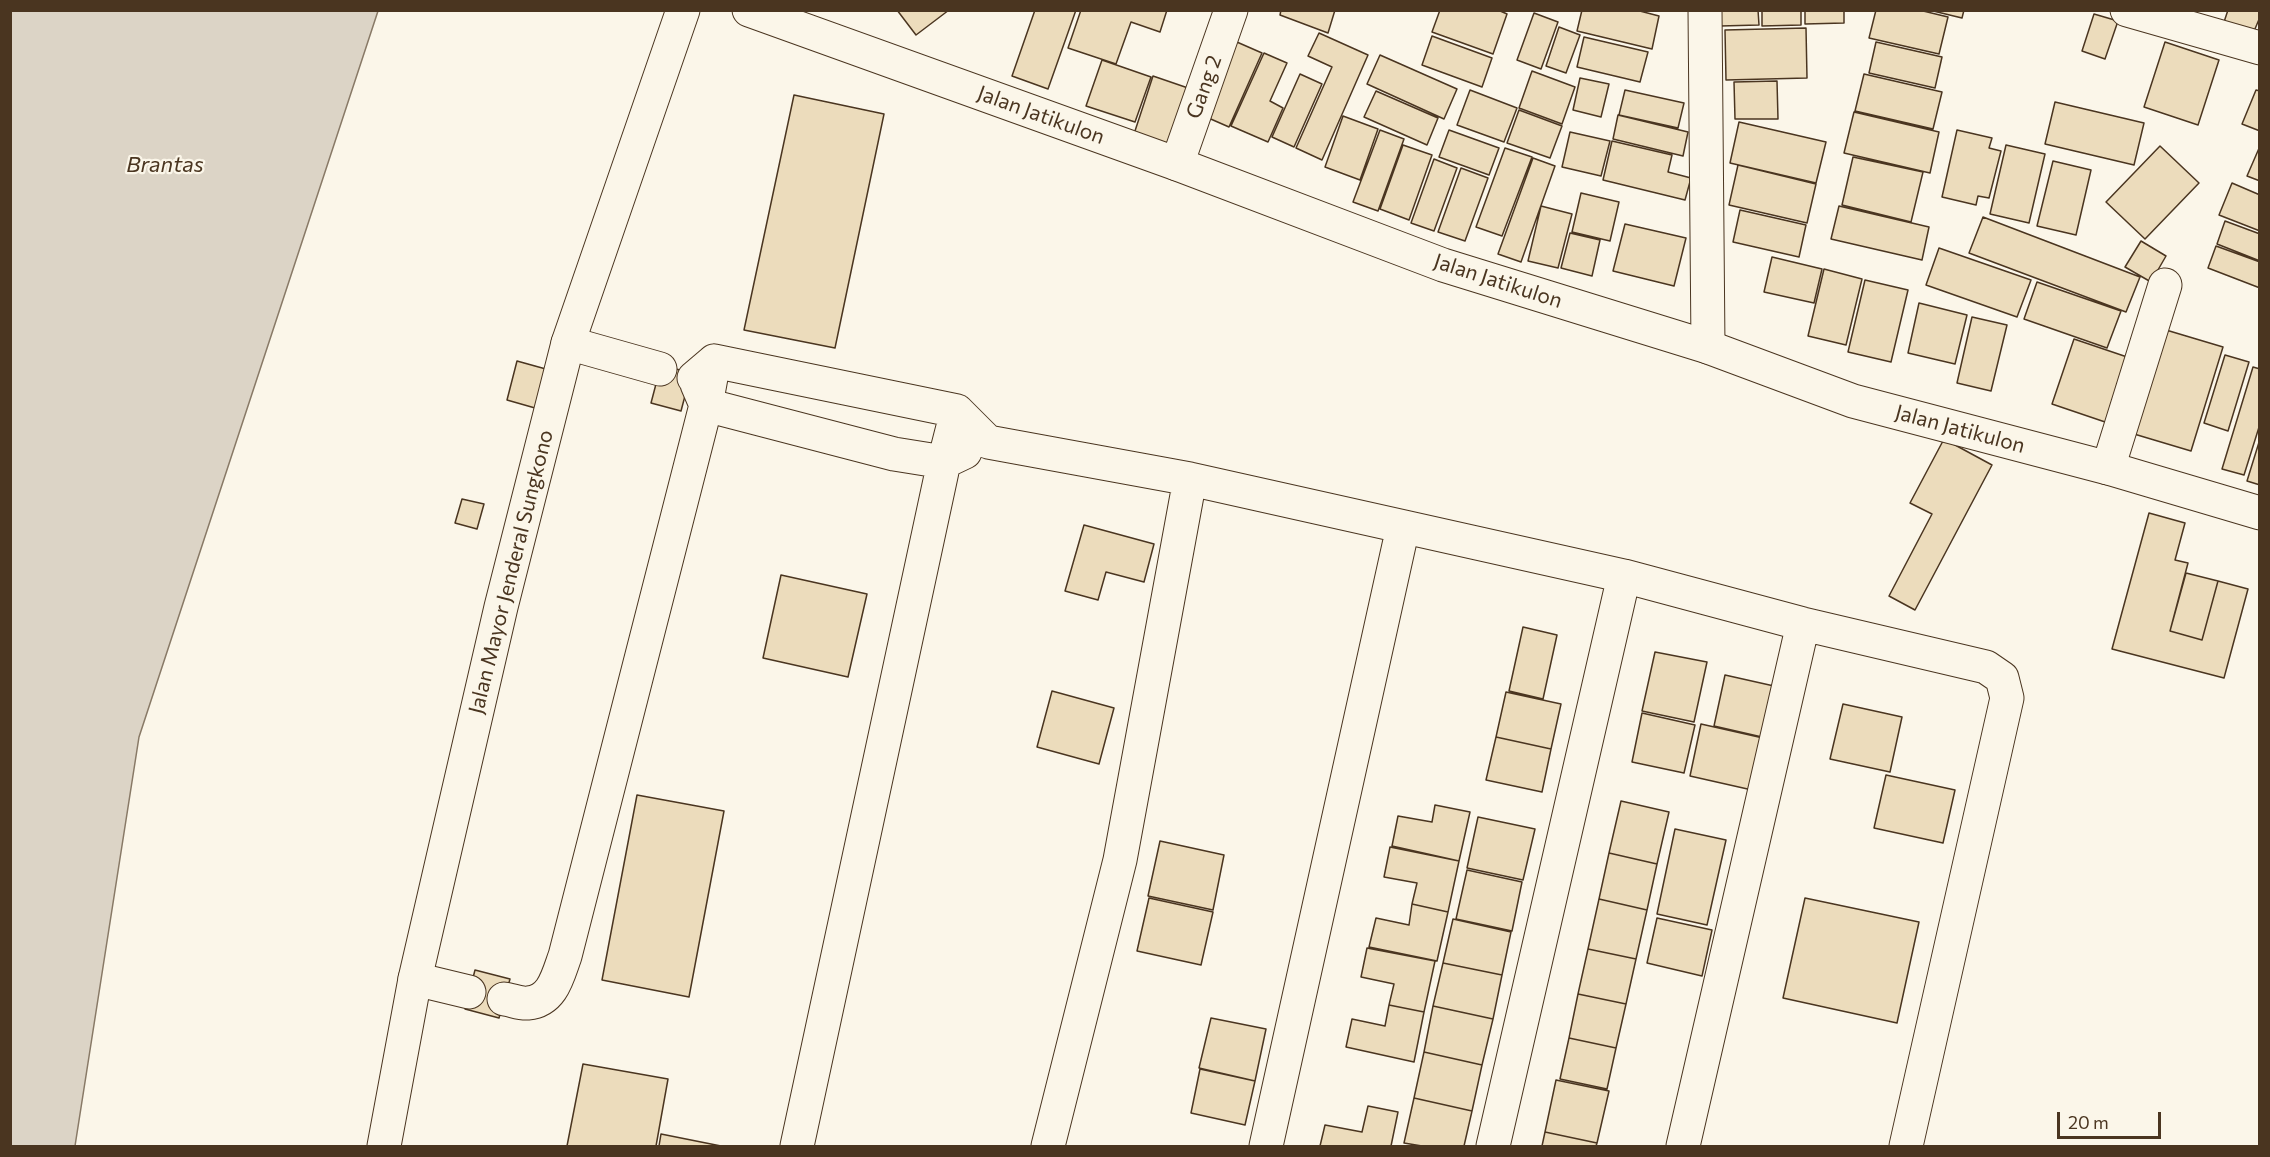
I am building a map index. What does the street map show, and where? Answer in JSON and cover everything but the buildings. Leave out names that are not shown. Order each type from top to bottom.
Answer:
[{"type":"main road","name":"Jalan Mayor Jenderal Sungkono","points":[[384,1146],[415,979],[501,607],[568,343],[683,10]]},
{"type":"main road","name":"Jalan Jatikulon","points":[[749,10],[798,19],[1443,265],[1708,347],[1853,401],[2108,468],[2259,513]]},
{"type":"main road","name":"Gang 2","points":[[1177,164],[1232,10]]},
{"type":"main road","points":[[1705,10],[1708,347]]},
{"type":"main road","points":[[2127,10],[2259,48]]},
{"type":"main road","points":[[2108,468],[2165,285]]},
{"type":"main road","points":[[568,343],[693,378],[894,454],[944,462],[988,441]]},
{"type":"main road","points":[[693,378],[957,411],[988,441],[1190,479],[1624,576],[1803,624],[1986,667],[2002,678],[2007,698],[1906,1146]]},
{"type":"main road","points":[[504,999],[528,1003],[542,998],[553,988],[565,956],[693,378]]},
{"type":"main road","points":[[797,1146],[944,462],[957,411]]},
{"type":"main road","points":[[1048,1146],[1120,860],[1190,479]]},
{"type":"main road","points":[[1266,1146],[1403,526]]},
{"type":"main road","points":[[1493,1146],[1624,576]]},
{"type":"main road","points":[[1683,1146],[1803,624]]},
{"type":"main road","points":[[415,979],[469,992]]},
{"type":"water","name":"Brantas","points":[[10,11],[378,11],[139,737],[75,1146],[11,1146]]}]
